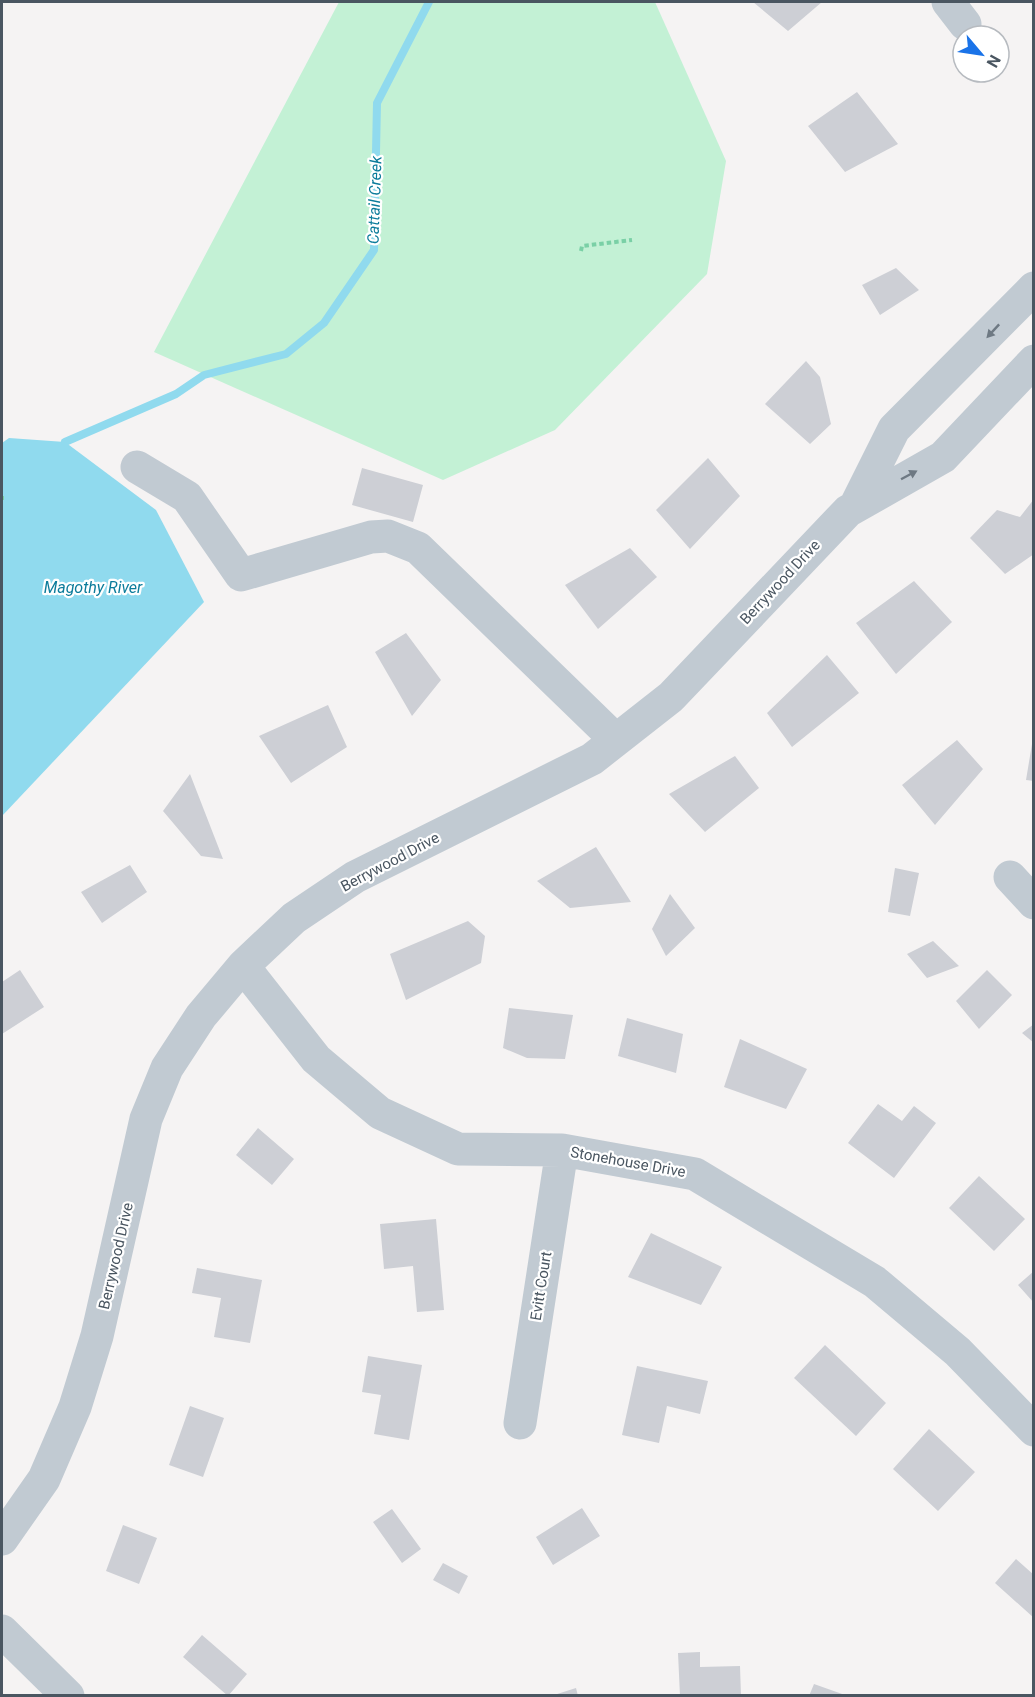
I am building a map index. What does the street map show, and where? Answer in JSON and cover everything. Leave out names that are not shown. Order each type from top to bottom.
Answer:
[{"type":"street","name":"Berrywood Drive","points":[[2,1539],[44,1479],[75,1407],[98,1336],[146,1119],[167,1068],[201,1016],[243,966],[294,918],[355,877],[585,762],[671,697],[857,503],[894,429],[1034,288]]},
{"type":"street","name":"Berrywood Drive","points":[[857,503],[943,456],[1034,361]]},
{"type":"street","points":[[137,467],[187,498],[241,574],[371,537],[388,536],[418,548],[616,740]]},
{"type":"street","points":[[1010,877],[1034,903]]},
{"type":"street","name":"Stonehouse Drive","points":[[243,966],[316,1059],[380,1113],[458,1149],[562,1150],[695,1174],[875,1281],[957,1351],[1034,1430]]},
{"type":"street","name":"Evitt Court","points":[[520,1423],[562,1150]]},
{"type":"street","points":[[2,1631],[68,1695]]},
{"type":"path","points":[[581,251],[582,246],[632,240]]},
{"type":"green space","points":[[339,2],[655,2],[726,161],[707,274],[555,430],[443,480],[154,352]]},
{"type":"water","name":"Magothy River","points":[[9,438],[65,442],[156,510],[204,602],[2,816],[2,443]]},
{"type":"building","points":[[753,2],[822,2],[788,31]]},
{"type":"building","points":[[857,92],[898,144],[845,172],[808,126]]},
{"type":"building","points":[[896,268],[919,290],[880,315],[862,285]]},
{"type":"building","points":[[806,361],[820,377],[831,424],[810,444],[765,404]]},
{"type":"building","points":[[708,458],[740,496],[690,549],[656,510]]},
{"type":"building","points":[[362,468],[423,485],[413,522],[352,505]]},
{"type":"building","points":[[1034,499],[1034,554],[1005,574],[970,538],[997,510],[1020,517]]},
{"type":"building","points":[[630,548],[657,577],[598,629],[565,585]]},
{"type":"building","points":[[914,581],[952,622],[896,674],[856,623]]},
{"type":"building","points":[[406,633],[441,680],[412,716],[375,652]]},
{"type":"building","points":[[827,655],[859,693],[792,747],[767,713]]},
{"type":"building","points":[[328,705],[347,747],[291,783],[259,736]]},
{"type":"building","points":[[957,740],[983,769],[935,825],[902,785]]},
{"type":"building","points":[[1032,744],[1034,744],[1034,781],[1026,780]]},
{"type":"building","points":[[735,756],[759,788],[705,832],[669,794]]},
{"type":"building","points":[[190,774],[223,859],[201,856],[163,811]]},
{"type":"building","points":[[596,847],[631,902],[570,908],[537,881]]},
{"type":"building","points":[[130,865],[147,892],[102,923],[81,892]]},
{"type":"building","points":[[895,868],[919,873],[910,916],[888,912]]},
{"type":"building","points":[[670,894],[695,928],[666,956],[652,929]]},
{"type":"building","points":[[468,921],[485,936],[481,963],[406,1000],[390,954]]},
{"type":"building","points":[[933,941],[959,966],[927,978],[907,954]]},
{"type":"building","points":[[20,970],[44,1007],[2,1034],[2,982]]},
{"type":"building","points":[[987,970],[1012,995],[979,1029],[956,1001]]},
{"type":"building","points":[[509,1008],[573,1015],[565,1059],[527,1058],[503,1048]]},
{"type":"building","points":[[627,1018],[683,1034],[676,1073],[618,1056]]},
{"type":"building","points":[[1034,1024],[1034,1043],[1022,1033]]},
{"type":"building","points":[[740,1039],[807,1069],[786,1109],[724,1087]]},
{"type":"building","points":[[878,1104],[902,1121],[914,1106],[936,1123],[894,1178],[848,1143]]},
{"type":"building","points":[[258,1128],[294,1159],[272,1185],[236,1155]]},
{"type":"building","points":[[979,1176],[1025,1219],[994,1251],[949,1208]]},
{"type":"building","points":[[436,1219],[444,1310],[417,1312],[413,1266],[384,1269],[380,1224]]},
{"type":"building","points":[[651,1233],[722,1267],[701,1305],[628,1277]]},
{"type":"building","points":[[197,1268],[262,1280],[250,1343],[214,1337],[221,1298],[192,1293]]},
{"type":"building","points":[[1034,1271],[1034,1303],[1018,1285]]},
{"type":"building","points":[[825,1345],[886,1403],[856,1436],[794,1378]]},
{"type":"building","points":[[368,1356],[422,1365],[409,1440],[374,1434],[381,1395],[362,1392]]},
{"type":"building","points":[[637,1366],[708,1381],[700,1414],[667,1406],[659,1443],[622,1435]]},
{"type":"building","points":[[190,1406],[224,1418],[203,1477],[169,1465]]},
{"type":"building","points":[[929,1429],[975,1472],[938,1511],[893,1469]]},
{"type":"building","points":[[582,1508],[600,1536],[553,1565],[536,1537]]},
{"type":"building","points":[[392,1509],[421,1549],[402,1563],[373,1522]]},
{"type":"building","points":[[123,1525],[157,1538],[139,1584],[106,1571]]},
{"type":"building","points":[[1016,1559],[1034,1575],[1034,1618],[995,1583]]},
{"type":"building","points":[[443,1563],[468,1576],[459,1594],[433,1580]]},
{"type":"building","points":[[202,1635],[247,1674],[228,1696],[183,1657]]},
{"type":"building","points":[[700,1652],[700,1667],[740,1666],[741,1696],[680,1696],[678,1653]]},
{"type":"building","points":[[814,1684],[845,1695],[845,1696],[809,1696]]},
{"type":"building","points":[[576,1688],[578,1696],[554,1696],[554,1695]]},
{"type":"waterway","name":"Cattail Creek","points":[[65,442],[176,394],[204,375],[286,354],[324,323],[374,250],[377,103],[429,2]]}]
